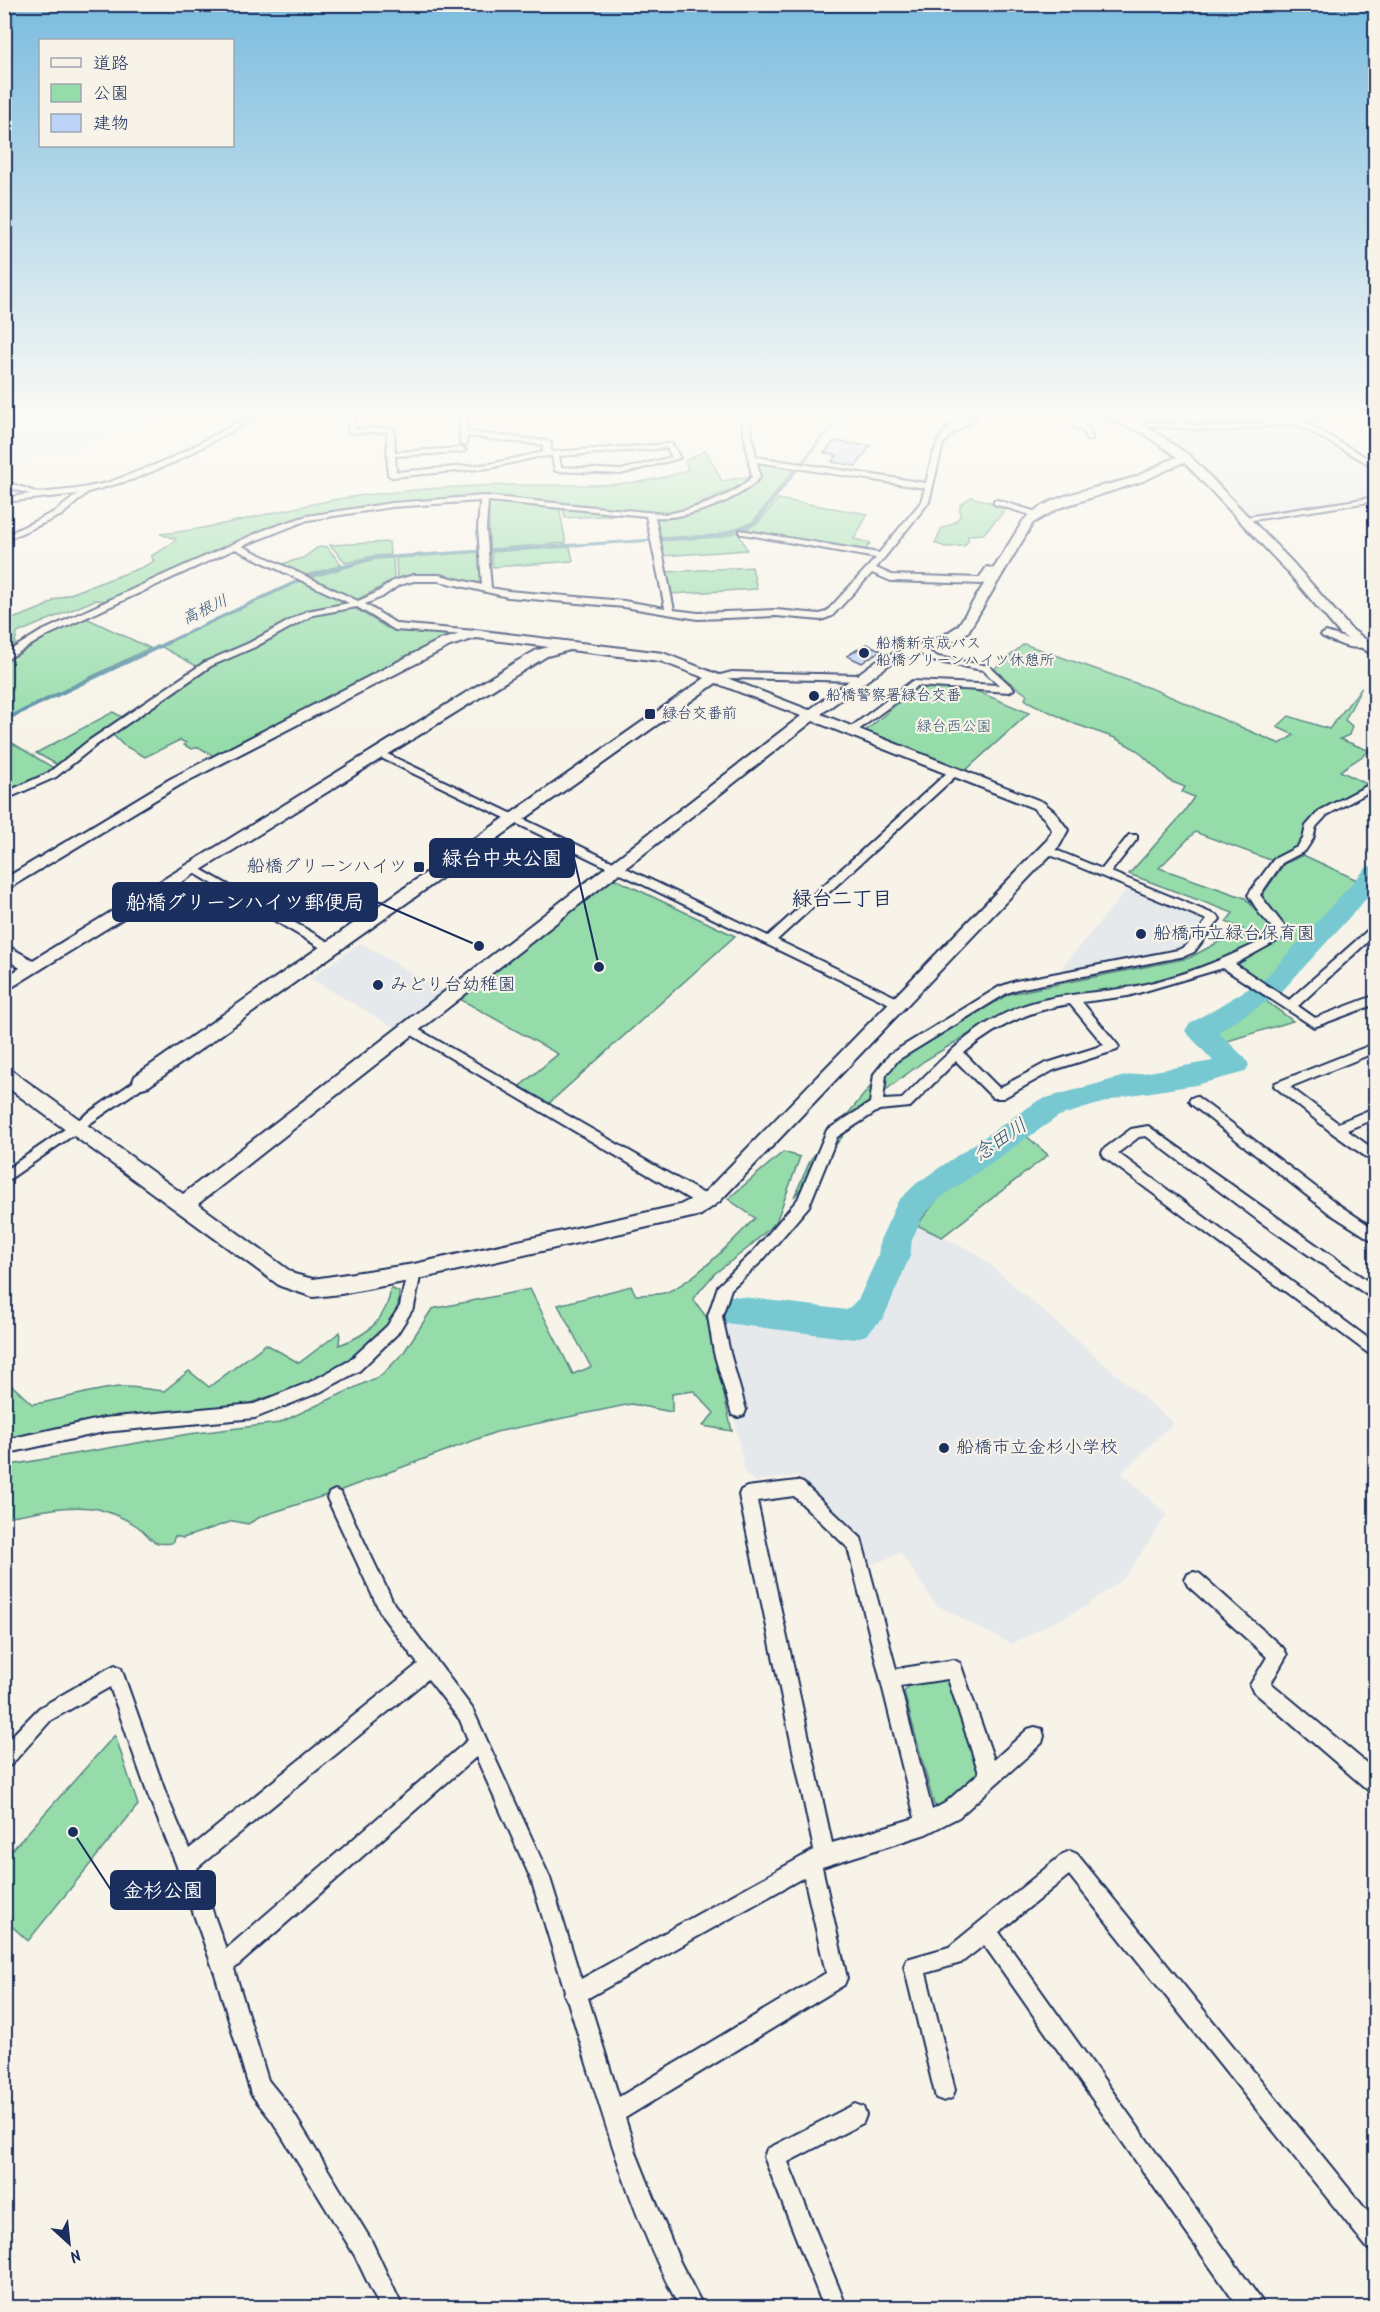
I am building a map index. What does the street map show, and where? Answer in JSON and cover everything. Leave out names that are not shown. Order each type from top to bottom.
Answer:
[{"type":"street","points":[[4,539],[33,526]]},
{"type":"street","points":[[4,658],[44,634],[235,546],[286,526]]},
{"type":"street","points":[[484,526],[487,589]]},
{"type":"street","points":[[652,526],[670,610]]},
{"type":"street","points":[[4,797],[44,781],[91,744],[208,664],[252,645],[310,613],[358,604],[379,596],[396,583],[414,578],[438,578],[508,594],[670,610],[698,615],[776,614],[821,617],[836,609],[906,526]]},
{"type":"street","points":[[184,1204],[859,678],[885,661],[946,640],[963,629],[1026,526]]},
{"type":"street","points":[[1252,526],[1345,632],[1376,653]]},
{"type":"street","points":[[743,532],[881,556]]},
{"type":"street","points":[[4,1075],[79,1127],[287,1280],[313,1288],[414,1272],[680,1214],[706,1202],[1047,850],[1060,830],[1058,825],[1038,805],[663,657],[475,634],[394,627],[358,604],[235,546]]},
{"type":"street","points":[[871,568],[891,578],[903,579],[982,580],[990,569],[1000,571]]},
{"type":"street","points":[[4,886],[175,782],[446,643],[475,634]]},
{"type":"street","points":[[1326,635],[1345,643],[1362,645]]},
{"type":"street","points":[[4,986],[536,656],[570,646]]},
{"type":"street","points":[[850,732],[915,683],[1010,690],[986,668],[934,659],[919,649]]},
{"type":"street","points":[[4,1178],[714,678],[732,675],[859,678]]},
{"type":"street","points":[[379,753],[900,1004]]},
{"type":"street","points":[[769,941],[954,772]]},
{"type":"street","points":[[738,1410],[722,1353],[715,1316],[725,1286],[757,1257],[804,1202],[832,1134],[876,1105],[905,1104],[956,1053],[981,1032],[1019,1012],[1047,1003],[1128,992],[1225,963],[1282,934],[1254,895],[1278,861],[1301,849],[1308,839],[1311,826],[1323,813],[1376,784]]},
{"type":"street","points":[[1104,873],[1133,837]]},
{"type":"street","points":[[876,1105],[880,1074],[894,1057],[1003,990],[1016,985],[1181,953],[1190,949],[1214,919],[1047,850]]},
{"type":"street","points":[[195,869],[330,948]]},
{"type":"street","points":[[1289,1007],[1376,927]]},
{"type":"street","points":[[4,949],[32,968]]},
{"type":"street","points":[[1225,963],[1314,1023],[1376,999]]},
{"type":"street","points":[[956,1053],[998,1095],[1049,1067],[1113,1047],[1072,999]]},
{"type":"street","points":[[409,1028],[706,1202]]},
{"type":"street","points":[[1376,1047],[1280,1086],[1376,1159]]},
{"type":"street","points":[[1196,1101],[1334,1209],[1376,1238]]},
{"type":"street","points":[[1336,1129],[1376,1112]]},
{"type":"street","points":[[1376,1295],[1264,1217],[1148,1131],[1136,1132],[1109,1153],[1376,1353]]},
{"type":"street","points":[[4,1447],[104,1425],[255,1411],[315,1387],[354,1366],[392,1330],[407,1307],[414,1272]]},
{"type":"street","points":[[614,2112],[837,1978],[818,1859],[747,1495],[796,1488],[855,1544],[926,1824]]},
{"type":"street","points":[[335,1498],[388,1610],[465,1714],[540,1878],[574,1994],[626,2154],[672,2270],[693,2307]]},
{"type":"street","points":[[1194,1580],[1278,1655],[1260,1685],[1376,1784]]},
{"type":"street","points":[[186,1864],[430,1666]]},
{"type":"street","points":[[889,1679],[954,1669],[990,1778]]},
{"type":"street","points":[[4,1758],[45,1714],[115,1674],[157,1795],[186,1864],[222,1966],[259,2086],[281,2114],[363,2248],[392,2307]]},
{"type":"street","points":[[574,1994],[818,1859],[926,1824],[952,1810],[1035,1736]]},
{"type":"street","points":[[222,1966],[479,1743]]},
{"type":"street","points":[[945,2090],[914,1966],[954,1956],[1070,1861],[1376,2241]]},
{"type":"street","points":[[987,1931],[1253,2307]]},
{"type":"street","points":[[836,2307],[775,2157],[855,2115]]},
{"type":"shaded area","name":"船橋市立緑台保育園","points":[[1129,887],[1196,915],[1202,921],[1201,924],[1185,945],[1169,951],[1059,971]]},
{"type":"shaded area","name":"みどり台幼稚園","points":[[360,943],[447,993],[398,1030],[310,978]]},
{"type":"shaded area","name":"船橋市立金杉小学校","points":[[917,1225],[976,1253],[1173,1423],[1122,1473],[1167,1515],[1125,1577],[1085,1607],[1011,1644],[936,1605],[901,1553],[871,1565],[863,1538],[797,1476],[755,1481],[745,1474],[734,1415],[746,1413],[727,1346],[724,1314],[849,1334],[877,1308],[905,1267]]},
{"type":"green space","points":[[214,526],[284,526],[108,601],[95,600],[17,633],[14,647],[5,654],[4,622],[154,561],[151,556],[172,544],[176,539],[160,534]]},
{"type":"green space","points":[[489,526],[563,526],[566,543],[489,549]]},
{"type":"green space","points":[[655,526],[742,526],[717,535],[658,538]]},
{"type":"green space","points":[[752,526],[861,526],[854,539],[870,543],[865,551],[743,530]]},
{"type":"green space","points":[[947,526],[991,526],[983,534],[968,535],[968,541],[964,546],[945,547],[935,543],[942,528]]},
{"type":"green space","points":[[738,532],[747,550],[662,556],[659,541],[720,537]]},
{"type":"green space","points":[[389,542],[390,555],[373,556],[346,563],[330,545]]},
{"type":"green space","points":[[326,546],[342,565],[304,576],[282,564],[303,558],[317,548]]},
{"type":"green space","points":[[570,547],[573,561],[493,567],[491,552]]},
{"type":"green space","points":[[480,552],[483,581],[467,582],[435,577],[397,580],[396,558]]},
{"type":"green space","points":[[393,558],[394,580],[355,601],[309,578],[375,559]]},
{"type":"green space","points":[[752,567],[757,589],[670,594],[666,572]]},
{"type":"green space","points":[[302,580],[348,604],[308,612],[282,624],[268,635],[198,667],[160,646]]},
{"type":"green space","points":[[353,607],[387,628],[451,634],[451,636],[216,758],[199,747],[192,749],[184,745],[186,743],[180,740],[145,757],[123,745],[112,734],[209,666],[254,647],[313,616]]},
{"type":"green space","points":[[86,618],[150,648],[5,719],[5,662],[49,635]]},
{"type":"green space","points":[[1024,644],[1155,690],[1280,744],[1294,735],[1277,727],[1289,716],[1329,729],[1362,687],[1345,720],[1352,726],[1349,735],[1340,739],[1370,751],[1340,771],[1369,785],[1319,812],[1300,843],[1270,860],[1195,832],[1159,868],[1245,898],[1267,922],[1274,934],[1231,957],[1210,965],[1126,989],[1044,999],[977,1029],[924,1061],[870,1102],[794,1197],[811,1159],[870,1087],[898,1060],[1009,994],[1189,958],[1243,929],[1226,922],[1233,913],[1129,874],[1181,816],[1194,797],[1182,792],[1185,787],[1170,781],[1137,750],[1115,738],[1075,724],[1029,702],[1025,699],[1027,695],[993,670]]},
{"type":"green space","name":"緑台西公園","points":[[916,688],[974,690],[1029,713],[965,771],[863,733]]},
{"type":"green space","points":[[113,712],[124,718],[58,765],[36,753]]},
{"type":"green space","points":[[4,738],[52,767],[53,772],[5,795]]},
{"type":"green space","points":[[1303,855],[1368,885],[1265,988],[1233,966],[1283,938],[1287,933],[1262,895],[1284,864]]},
{"type":"green space","points":[[611,877],[735,936],[548,1104],[520,1086],[558,1054],[458,998]]},
{"type":"green space","points":[[1262,998],[1293,1021],[1218,1044],[1204,1033]]},
{"type":"green space","points":[[1024,1134],[1048,1155],[942,1237],[917,1225],[939,1197]]},
{"type":"green space","points":[[783,1152],[800,1157],[776,1222],[748,1248],[714,1274],[693,1299],[707,1318],[732,1431],[703,1426],[714,1413],[694,1391],[672,1394],[672,1412],[631,1404],[496,1432],[336,1492],[262,1516],[248,1524],[233,1521],[183,1538],[175,1536],[172,1543],[164,1544],[155,1542],[142,1530],[118,1516],[87,1507],[51,1509],[5,1517],[5,1466],[189,1434],[279,1423],[382,1375],[404,1352],[432,1309],[530,1289],[573,1374],[591,1367],[558,1305],[631,1286],[636,1295],[661,1294],[687,1281],[755,1218],[728,1199]]},
{"type":"green space","points":[[391,1288],[399,1292],[398,1308],[387,1327],[362,1354],[311,1384],[240,1406],[106,1417],[5,1439],[4,1378],[32,1404],[121,1387],[164,1391],[189,1371],[209,1387],[266,1344],[299,1363],[340,1332],[339,1345],[359,1336],[380,1317],[389,1299]]},
{"type":"green space","points":[[943,1678],[952,1684],[978,1770],[974,1779],[945,1809],[934,1805],[904,1692],[911,1684]]},
{"type":"green space","points":[[115,1735],[138,1805],[28,1941],[5,1920],[5,1858]]},
{"type":"building","name":"船橋新京成バス 船橋グリーンハイツ休憩所","points":[[866,644],[881,650],[862,663],[847,656]]},
{"type":"waterway","name":"高根川","points":[[166,643],[308,576],[374,558],[717,536],[747,526]]},
{"type":"waterway","name":"高根川","points":[[4,720],[169,642]]},
{"type":"waterway","name":"念田川","points":[[1274,984],[1376,872]]},
{"type":"waterway","name":"念田川","points":[[726,1309],[854,1325],[872,1307],[894,1256],[896,1240],[909,1210],[928,1191],[1049,1108],[1125,1086],[1196,1075],[1235,1065],[1199,1031],[1263,992]]},
{"type":"place","name":"船橋新京成バス 船橋グリーンハイツ休憩所","points":[[864,653]]},
{"type":"place","name":"船橋警察署緑台交番","points":[[814,696]]},
{"type":"place","name":"緑台交番前","points":[[650,714]]},
{"type":"place","name":"船橋グリーンハイツ","points":[[419,867]]},
{"type":"place","name":"船橋市立緑台保育園","points":[[1141,934]]},
{"type":"place","name":"船橋グリーンハイツ郵便局","points":[[479,946]]},
{"type":"place","name":"緑台中央公園","points":[[599,967]]},
{"type":"place","name":"みどり台幼稚園","points":[[378,985]]},
{"type":"place","name":"船橋市立金杉小学校","points":[[944,1448]]},
{"type":"place","name":"金杉公園","points":[[73,1832]]},
{"type":"district","name":"緑台二丁目","points":[[842,900]]}]
